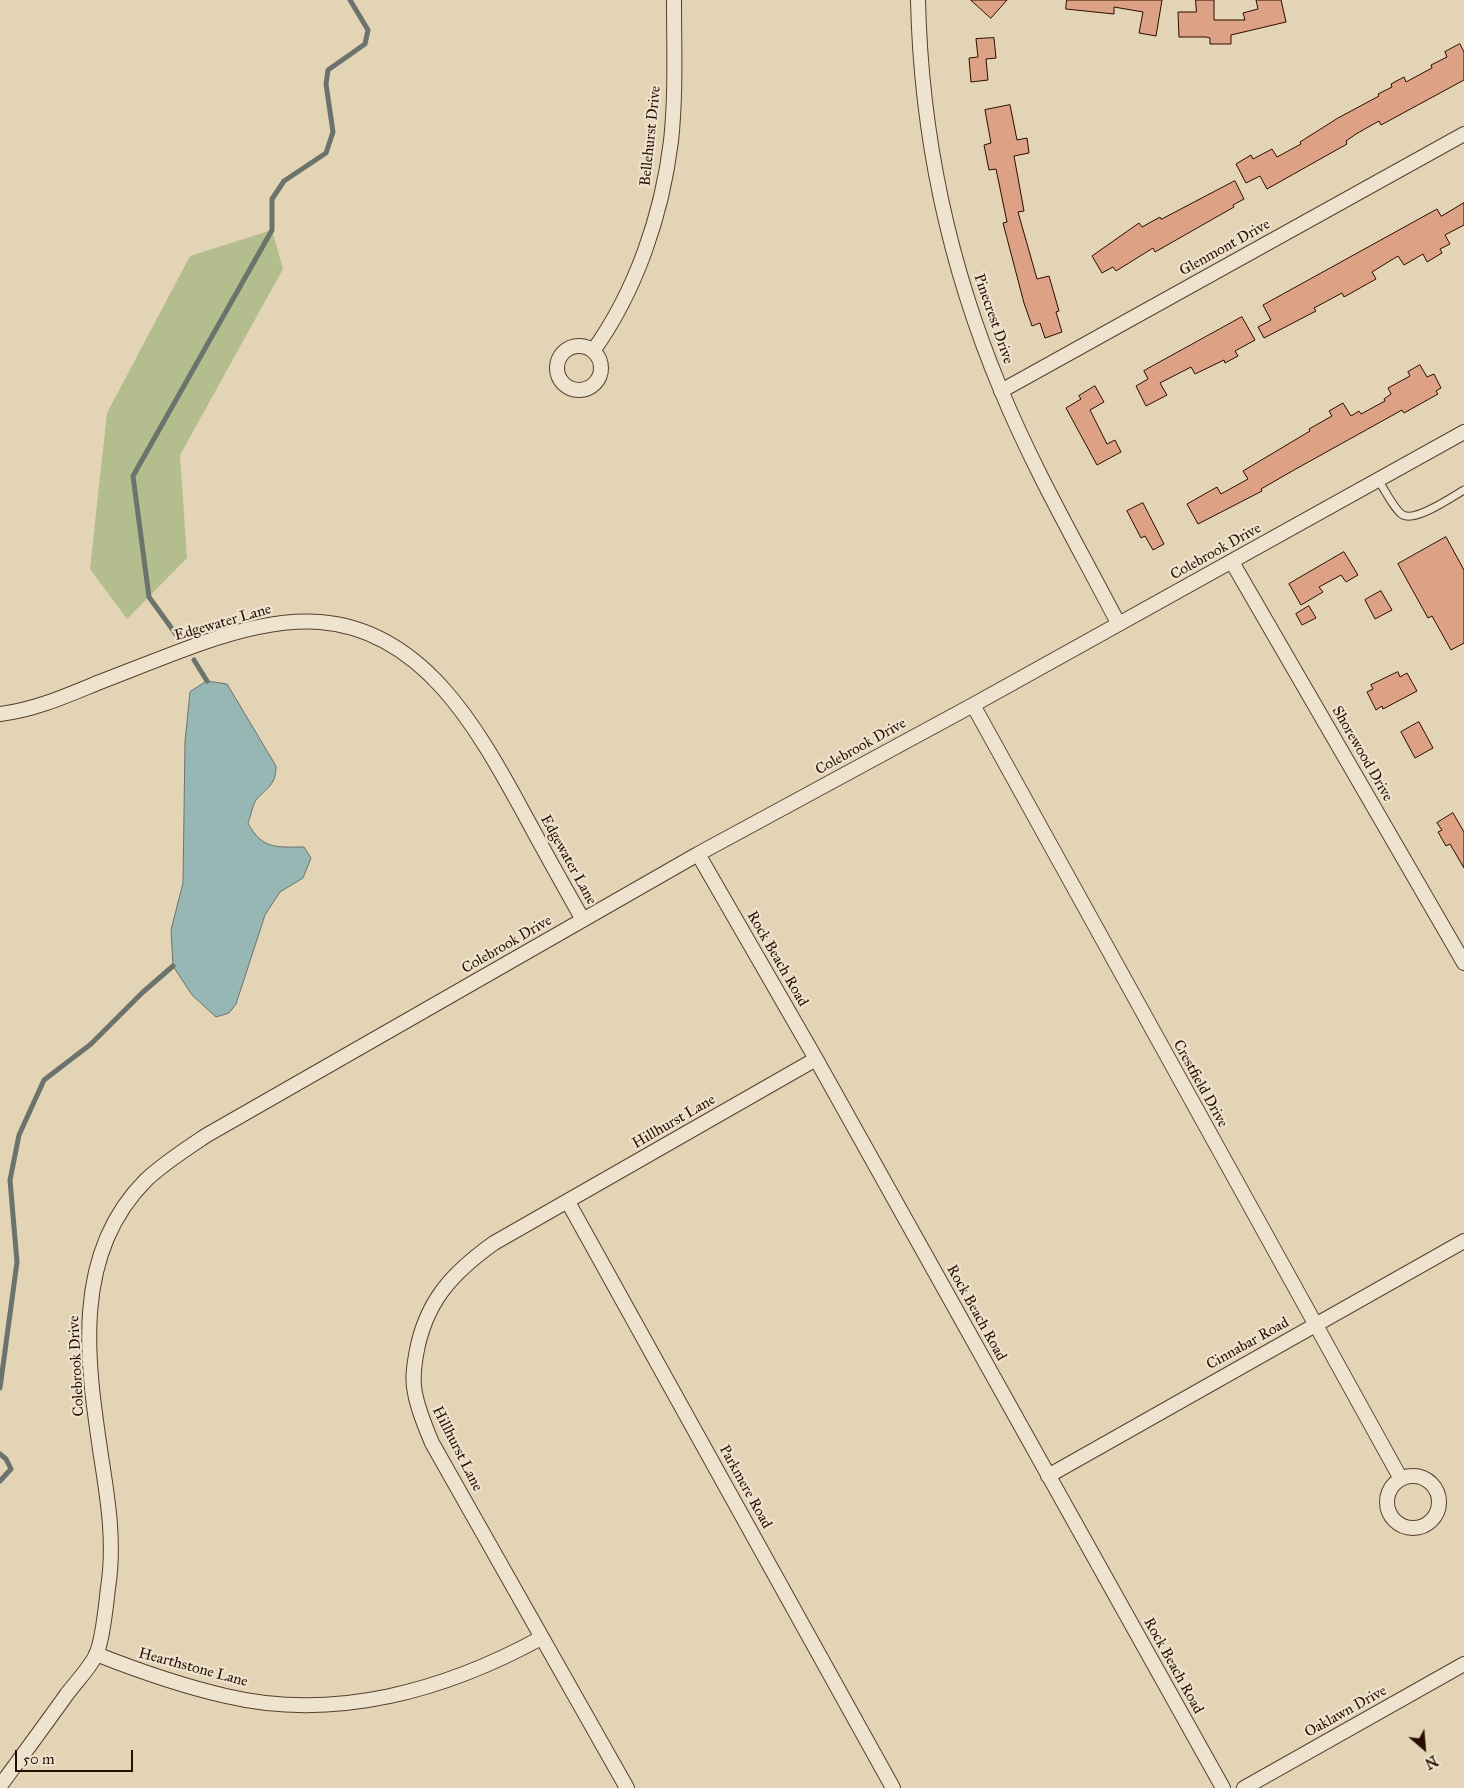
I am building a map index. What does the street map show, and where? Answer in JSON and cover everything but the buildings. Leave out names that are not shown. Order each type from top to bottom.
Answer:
[{"type":"street","name":"Bellehurst Drive","points":[[592,351],[628,292],[647,245],[662,192],[670,141],[674,79],[674,0]]},
{"type":"street","name":"Pinecrest Drive","points":[[918,0],[923,91],[940,198],[959,272],[980,338],[1001,391],[1037,469],[1118,623]]},
{"type":"street","name":"Glenmont Drive","points":[[1001,391],[1464,134]]},
{"type":"street","name":"Colebrook Drive","points":[[0,1786],[96,1654],[106,1604],[112,1551],[109,1508],[97,1426],[88,1320],[91,1290],[101,1256],[114,1224],[146,1180],[207,1135],[698,854],[973,705],[1464,432]]},
{"type":"street","name":"Shorewood Drive","points":[[1232,562],[1464,963]]},
{"type":"street","name":"Edgewater Lane","points":[[0,714],[37,706],[204,643],[245,630],[286,622],[312,622],[359,629],[388,643],[410,658],[435,678],[453,697],[492,755],[583,920]]},
{"type":"street","name":"Crestfield Drive","points":[[973,705],[1314,1325],[1401,1479]]},
{"type":"street","name":"Rock Beach Road","points":[[698,854],[816,1059],[1223,1788]]},
{"type":"street","name":"Hillhurst Lane","points":[[627,1788],[432,1443],[419,1412],[414,1390],[414,1367],[419,1338],[428,1313],[446,1285],[467,1263],[494,1243],[816,1059]]},
{"type":"street","name":"Parkmere Road","points":[[568,1202],[893,1788]]},
{"type":"street","name":"Cinnabar Road","points":[[1048,1476],[1464,1241]]},
{"type":"street","name":"Hearthstone Lane","points":[[96,1654],[159,1678],[228,1697],[274,1704],[328,1705],[377,1700],[424,1688],[467,1674],[506,1658],[541,1638]]},
{"type":"street","name":"Oaklawn Drive","points":[[1244,1788],[1464,1664]]},
{"type":"lane","points":[[1378,480],[1403,515],[1411,517],[1464,490]]},
{"type":"green space","points":[[272,230],[283,269],[180,455],[187,558],[127,619],[90,569],[107,413],[190,256]]},
{"type":"water","points":[[207,681],[227,684],[276,766],[273,782],[253,805],[248,823],[253,832],[271,845],[278,847],[304,847],[311,858],[303,878],[280,892],[265,915],[236,1004],[229,1013],[216,1017],[192,995],[173,966],[171,930],[183,883],[185,742],[190,692]]},
{"type":"waterway","points":[[178,637],[149,597],[133,476],[272,230],[272,199],[284,181],[326,153],[333,132],[326,84],[328,70],[365,44],[368,30],[350,0]]},
{"type":"waterway","points":[[194,660],[207,681]]},
{"type":"waterway","points":[[0,1388],[17,1262],[10,1180],[19,1135],[44,1080],[91,1044],[143,992],[173,966]]},
{"type":"waterway","points":[[0,1454],[6,1459],[11,1469],[0,1481]]}]
